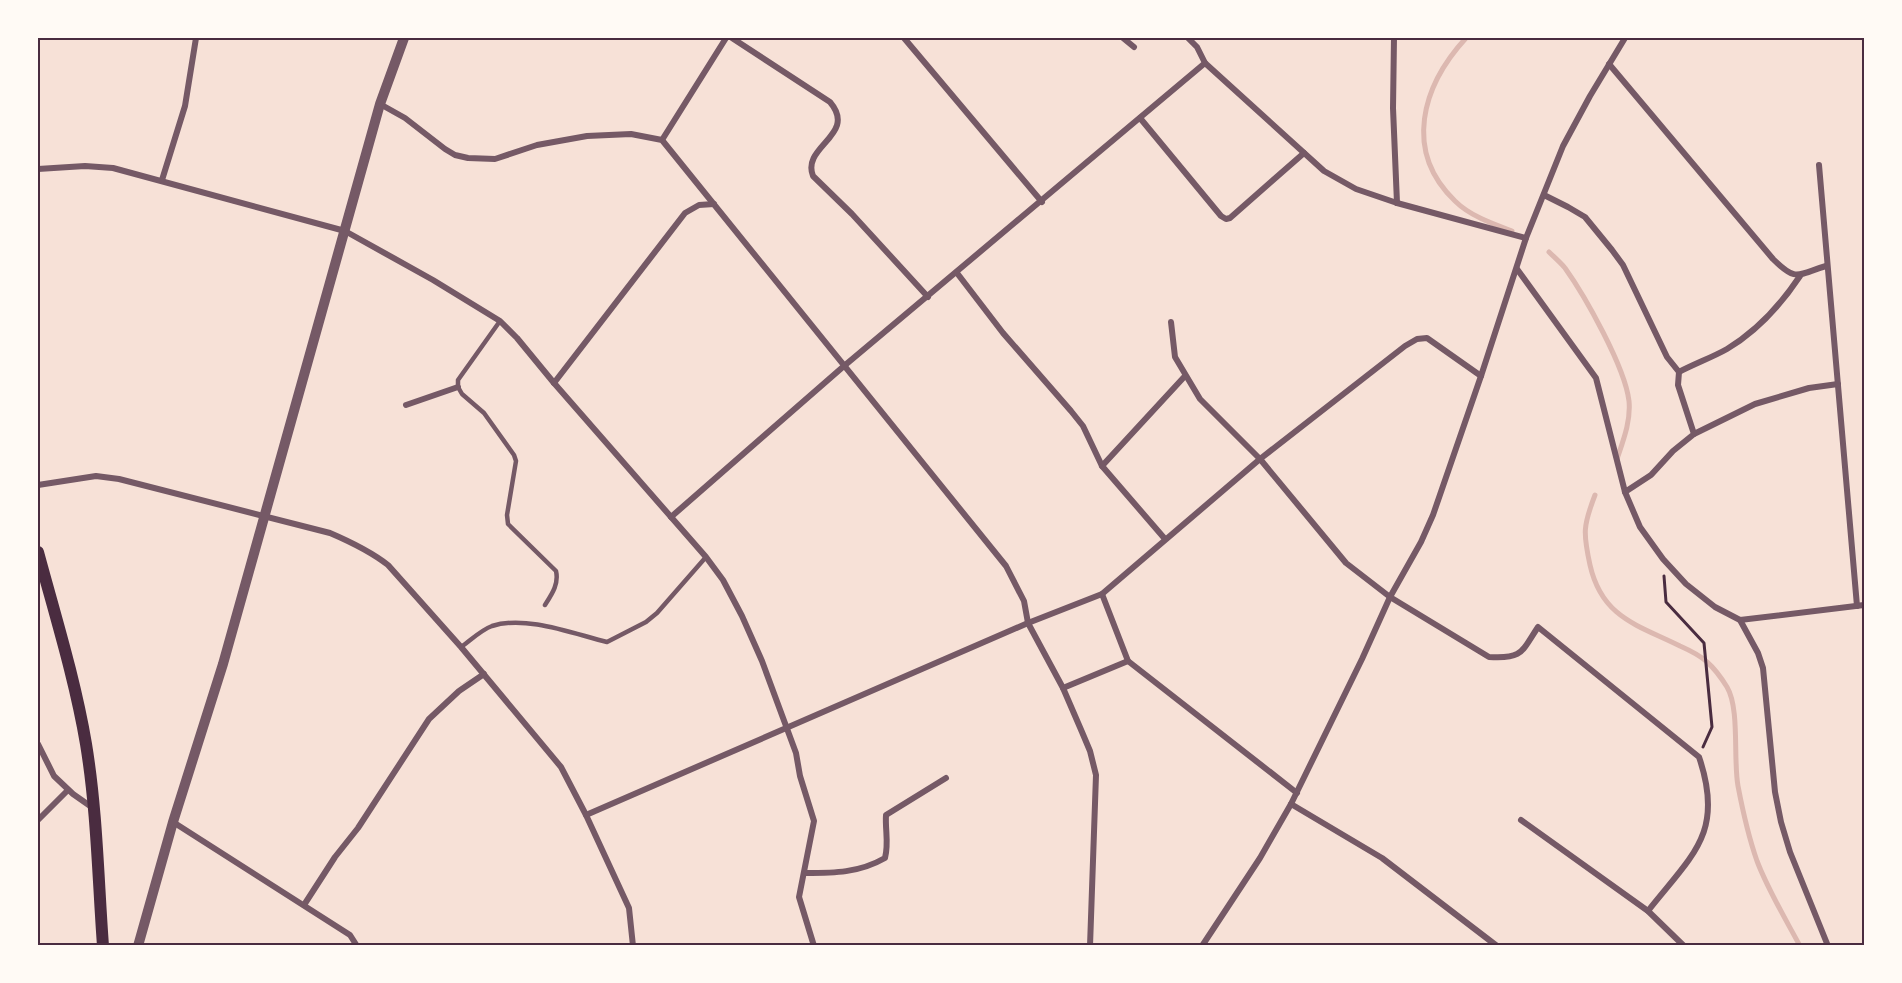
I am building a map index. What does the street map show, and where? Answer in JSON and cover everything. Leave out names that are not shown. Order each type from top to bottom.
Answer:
[{"type":"main road","points":[[38,552],[86,744],[95,809],[103,945]]},
{"type":"street","points":[[162,180],[185,106],[196,38]]},
{"type":"street","points":[[138,945],[223,664],[380,104],[404,38]]},
{"type":"street","points":[[662,140],[726,38]]},
{"type":"street","points":[[732,38],[831,102],[840,120],[836,130],[812,160],[810,168],[813,176],[852,214],[928,297]]},
{"type":"street","points":[[904,38],[1042,202]]},
{"type":"street","points":[[1123,38],[1134,47]]},
{"type":"street","points":[[1188,38],[1197,47],[1205,63],[1324,171],[1356,189],[1397,203],[1526,238]]},
{"type":"street","points":[[1394,38],[1397,203]]},
{"type":"street","points":[[1202,945],[1260,858],[1297,793],[1390,597],[1421,542],[1481,376],[1526,238],[1563,146],[1625,38]]},
{"type":"street","points":[[670,517],[844,366],[1205,63]]},
{"type":"street","points":[[1609,64],[1773,259],[1786,272],[1800,276]]},
{"type":"street","points":[[380,104],[405,118],[445,149],[455,155],[468,158],[495,159],[537,145],[587,136],[631,134],[662,140],[1006,566],[1024,601],[1028,623],[1063,688],[1090,751],[1096,775],[1090,945]]},
{"type":"street","points":[[1140,118],[1221,216],[1226,219],[1230,218],[1304,153]]},
{"type":"street","points":[[1740,620],[1861,605],[1826,266],[1819,165]]},
{"type":"street","points":[[38,169],[85,166],[112,168],[345,231],[433,280],[500,321],[706,557],[723,580],[742,616],[762,661],[796,753],[800,776],[814,821],[799,897],[814,945]]},
{"type":"street","points":[[1544,195],[1585,217],[1623,265],[1667,357],[1679,372],[1678,385],[1694,434]]},
{"type":"street","points":[[554,383],[685,213],[699,205],[714,204]]},
{"type":"street","points":[[1679,372],[1725,351],[1746,337],[1776,309],[1800,276],[1826,266]]},
{"type":"street","points":[[1517,269],[1596,378],[1625,492],[1640,527],[1663,559],[1686,584],[1715,607],[1740,620],[1758,653],[1763,668],[1775,792],[1781,822],[1790,852],[1828,945]]},
{"type":"street","points":[[957,273],[1003,333],[1056,391],[1083,426],[1102,466],[1165,539]]},
{"type":"street","points":[[1171,322],[1175,357],[1200,399],[1260,459],[1346,563],[1390,597],[1489,657],[1508,658],[1521,653],[1538,627],[1699,757],[1706,777],[1708,795],[1706,831],[1699,847],[1648,911]]},
{"type":"street","points":[[586,815],[1028,623],[1102,594],[1260,459],[1417,339],[1427,338],[1481,376]]},
{"type":"street","points":[[1102,466],[1185,376]]},
{"type":"street","points":[[1625,492],[1652,475],[1673,451],[1694,434],[1755,404],[1809,388],[1838,384]]},
{"type":"street","points":[[406,405],[458,387]]},
{"type":"street","points":[[38,484],[96,476],[118,479],[330,533],[374,554],[388,565],[461,647],[561,767],[629,908],[633,945]]},
{"type":"street","points":[[1102,594],[1128,661],[1297,793]]},
{"type":"street","points":[[1063,688],[1128,661]]},
{"type":"street","points":[[304,905],[429,720],[459,691],[484,674]]},
{"type":"street","points":[[38,744],[54,776],[68,790],[95,809]]},
{"type":"street","points":[[805,873],[844,873],[872,866],[885,858],[889,845],[885,827],[886,814],[946,778]]},
{"type":"street","points":[[38,820],[68,790]]},
{"type":"street","points":[[1291,804],[1382,858],[1497,945]]},
{"type":"street","points":[[1521,820],[1648,911],[1684,945]]},
{"type":"street","points":[[174,822],[304,905],[350,936],[357,945]]},
{"type":"lane","points":[[1197,38],[1197,47]]},
{"type":"lane","points":[[500,321],[458,380],[458,387],[462,394],[484,413],[514,454],[516,461],[507,515],[508,524],[556,571],[558,579],[545,605]]},
{"type":"lane","points":[[461,647],[490,627],[512,622],[572,631],[607,642],[646,622],[657,613],[706,557]]},
{"type":"path","points":[[1663,559],[1666,602],[1704,643],[1712,728],[1699,757]]},
{"type":"waterway","points":[[1466,38],[1438,77],[1429,97],[1424,119],[1424,140],[1429,161],[1439,182],[1455,201],[1482,219],[1512,231]]},
{"type":"waterway","points":[[1549,252],[1565,268],[1593,313],[1612,351],[1626,387],[1629,416],[1617,459]]},
{"type":"waterway","points":[[1595,495],[1586,522],[1585,537],[1590,565],[1603,597],[1624,618],[1701,657],[1710,664],[1727,687],[1734,708],[1738,786],[1752,844],[1766,883],[1800,946]]}]
